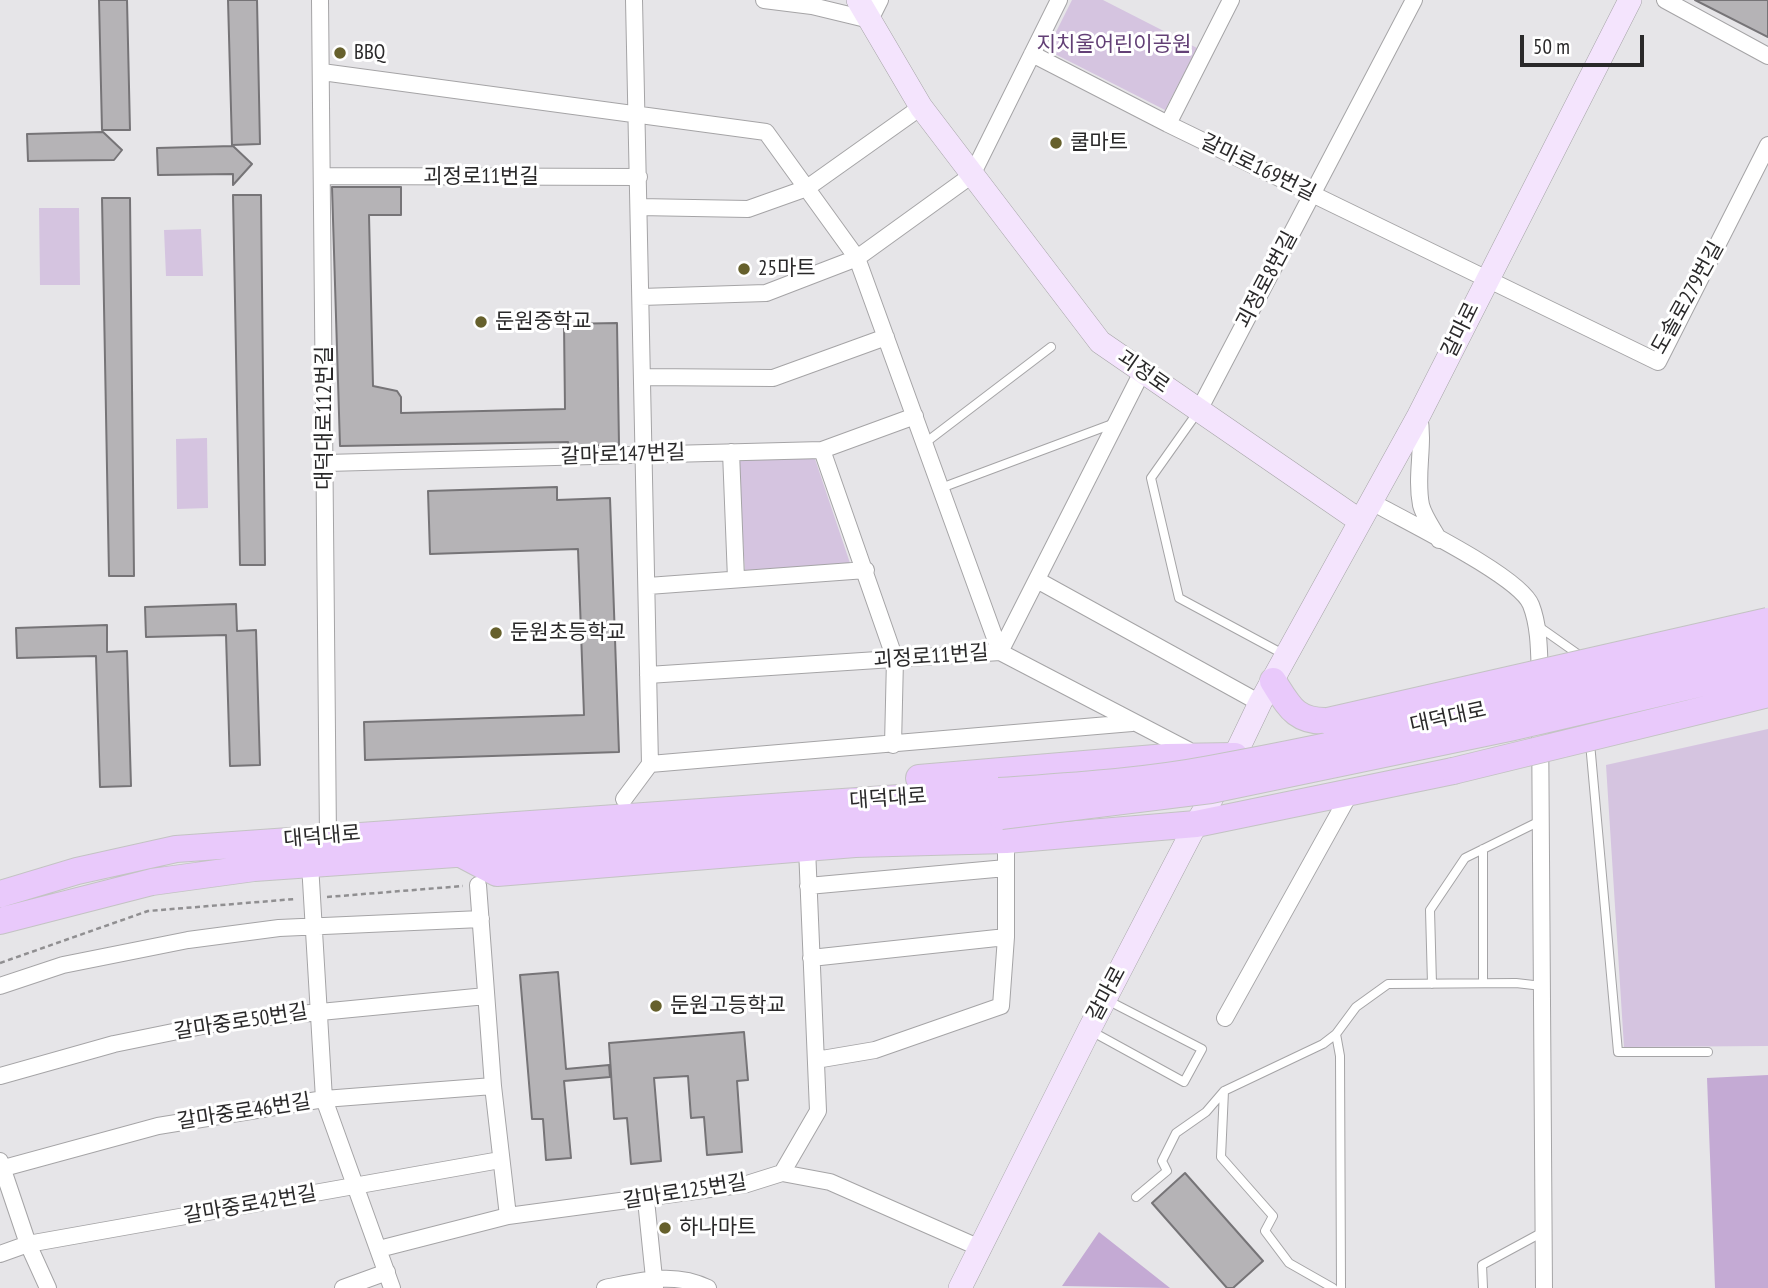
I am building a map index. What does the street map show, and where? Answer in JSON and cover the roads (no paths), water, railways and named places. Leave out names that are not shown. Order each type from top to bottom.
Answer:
[{"type":"main road","name":"괴정로","points":[[858,0],[875,10],[921,107],[1100,342],[1199,410],[1366,512]]},
{"type":"main road","name":"갈마로","points":[[960,1288],[1196,824],[1419,415],[1630,0]]},
{"type":"main road","points":[[1267,692],[1309,721],[1328,721],[1768,621]]},
{"type":"main road","name":"대덕대로","points":[[0,921],[152,882],[310,864],[460,840],[1002,816],[1101,783],[1208,769],[1500,707],[1768,644]]},
{"type":"main road","name":"대덕대로","points":[[0,894],[77,871],[176,849],[328,836],[460,840],[670,838],[1002,816],[1211,790],[1509,728],[1768,668]]},
{"type":"main road","points":[[1235,756],[1167,757],[515,807],[460,840],[497,873],[855,844],[1002,816],[1196,824],[1453,771],[1768,694]]},
{"type":"main road","points":[[609,865],[670,838]]},
{"type":"street","name":"대덕대로112번길","points":[[320,0],[328,836]]},
{"type":"street","points":[[624,799],[650,764],[634,0]]},
{"type":"street","points":[[764,0],[875,10]]},
{"type":"street","points":[[641,297],[766,293],[857,258],[972,175],[1059,0]]},
{"type":"street","points":[[1168,124],[1231,0]]},
{"type":"street","name":"괴정로8번길","points":[[1199,410],[1414,0]]},
{"type":"street","points":[[1665,0],[1768,56]]},
{"type":"street","name":"갈마로169번길","points":[[1032,54],[1312,195],[1487,278]]},
{"type":"street","points":[[322,72],[766,132],[857,258],[1000,652],[1188,750]]},
{"type":"street","points":[[639,207],[748,209],[807,188],[921,107]]},
{"type":"street","name":"도솔로279번길","points":[[1487,278],[1658,362],[1768,145]]},
{"type":"street","name":"괴정로11번길","points":[[323,176],[639,177]]},
{"type":"street","points":[[643,377],[773,378],[886,337]]},
{"type":"street","name":"괴정로11번길","points":[[648,675],[1000,652],[1142,372]]},
{"type":"street","points":[[1419,415],[1424,439],[1419,466],[1422,507],[1439,540]]},
{"type":"street","name":"갈마로147번길","points":[[326,464],[822,450],[915,416]]},
{"type":"street","points":[[822,450],[895,659],[893,745]]},
{"type":"street","points":[[731,452],[736,579]]},
{"type":"street","points":[[1366,512],[1439,540],[1509,580],[1530,602],[1536,624],[1539,652],[1542,820],[1544,1288]]},
{"type":"street","points":[[648,586],[866,570]]},
{"type":"street","points":[[1037,580],[1267,692]]},
{"type":"street","points":[[650,764],[1132,723]]},
{"type":"street","points":[[1225,1018],[1349,794]]},
{"type":"street","points":[[816,1060],[875,1050],[1001,1006],[1006,937],[1006,868],[1002,816]]},
{"type":"street","points":[[782,1173],[818,1111],[807,848]]},
{"type":"street","points":[[310,864],[324,1099],[392,1288]]},
{"type":"street","points":[[808,886],[1006,868]]},
{"type":"street","points":[[478,884],[500,1160],[508,1216]]},
{"type":"street","points":[[0,986],[63,965],[175,943],[279,928],[315,929],[481,919]]},
{"type":"street","points":[[811,958],[1006,937]]},
{"type":"street","name":"갈마중로50번길","points":[[0,1076],[114,1044],[228,1021],[319,1010],[486,996]]},
{"type":"street","name":"갈마중로46번길","points":[[1,1166],[158,1126],[324,1099],[494,1086]]},
{"type":"street","name":"갈마중로42번길","points":[[0,1254],[28,1244],[500,1160]]},
{"type":"street","points":[[1,1166],[28,1244],[48,1288]]},
{"type":"street","name":"갈마로125번길","points":[[379,1249],[508,1216],[646,1200],[747,1184],[782,1173],[830,1182],[980,1248]]},
{"type":"street","points":[[646,1200],[655,1283]]},
{"type":"street","points":[[343,1288],[387,1272]]},
{"type":"street","points":[[605,1288],[655,1283],[674,1278],[708,1288]]},
{"type":"lane","points":[[925,443],[1051,347]]},
{"type":"lane","points":[[1199,410],[1152,478],[1179,598],[1287,657]]},
{"type":"lane","points":[[941,488],[1116,423]]},
{"type":"lane","points":[[1536,624],[1582,657],[1618,1052],[1708,1052]]},
{"type":"lane","points":[[1432,984],[1430,910],[1465,858],[1542,820]]},
{"type":"lane","points":[[1483,849],[1483,984]]},
{"type":"lane","points":[[1136,1197],[1167,1171],[1162,1161],[1175,1133],[1206,1112],[1224,1091],[1323,1044],[1336,1034],[1356,1007],[1388,984],[1542,986]]},
{"type":"lane","points":[[1089,1030],[1184,1082],[1202,1049],[1105,999]]},
{"type":"lane","points":[[1336,1034],[1340,1056],[1341,1288]]},
{"type":"lane","points":[[1224,1091],[1221,1157],[1273,1216],[1265,1231],[1290,1263],[1333,1288]]},
{"type":"lane","points":[[1483,1288],[1482,1265],[1544,1232]]},
{"type":"place","name":"BBQ","points":[[340,53]]},
{"type":"place","name":"쿨마트","points":[[1056,143]]},
{"type":"place","name":"25마트","points":[[744,269]]},
{"type":"place","name":"둔원중학교","points":[[481,322]]},
{"type":"place","name":"둔원초등학교","points":[[496,633]]},
{"type":"place","name":"둔원고등학교","points":[[656,1006]]},
{"type":"place","name":"하나마트","points":[[665,1228]]},
{"type":"park label","name":"지치울어린이공원","points":[[1114,45]]}]
